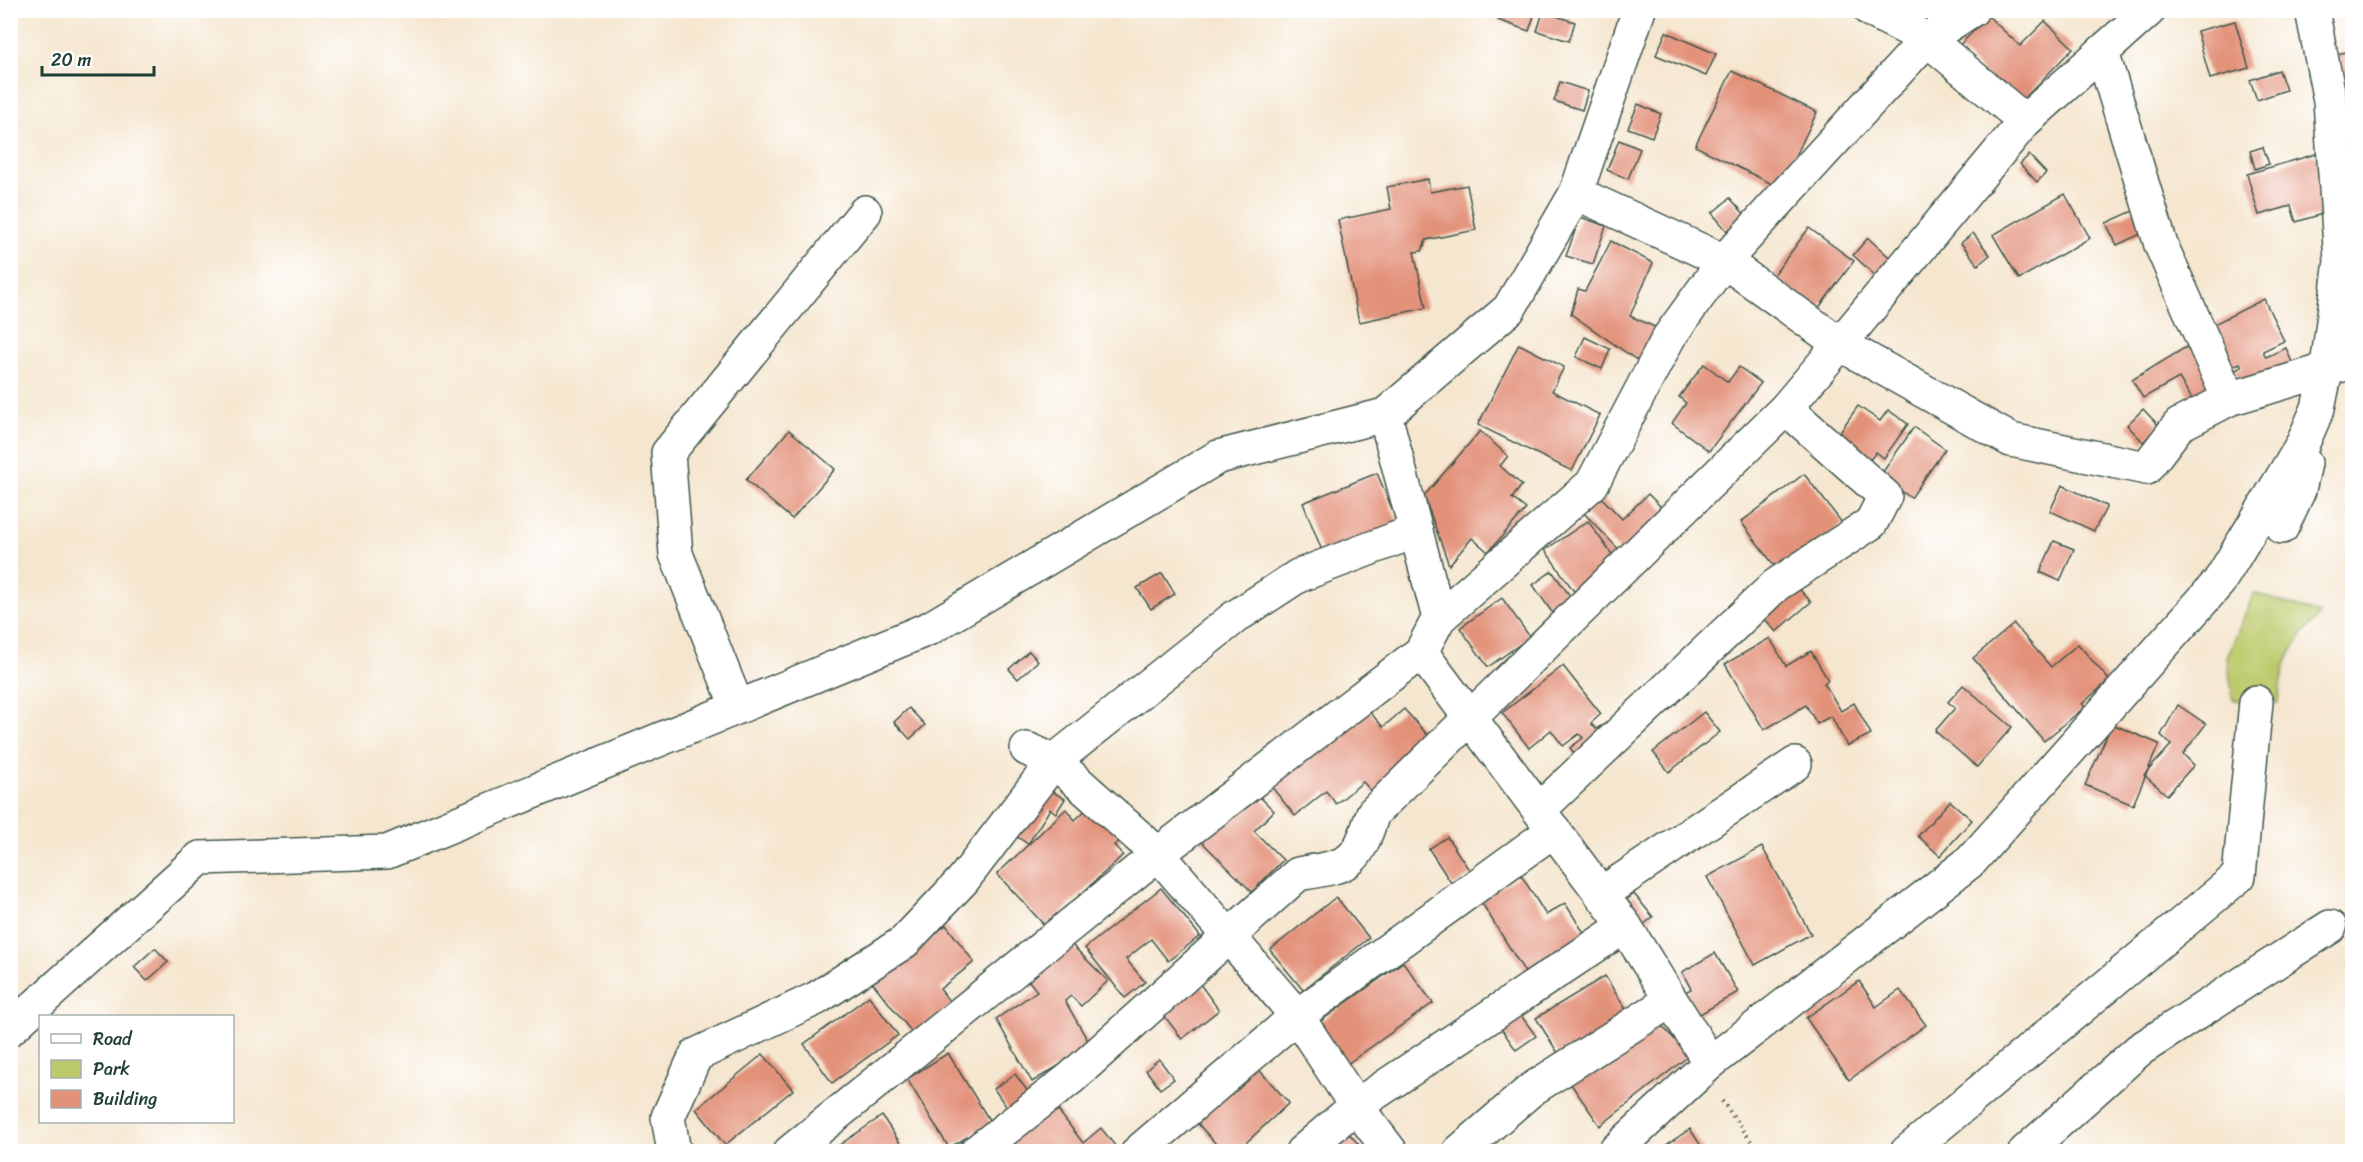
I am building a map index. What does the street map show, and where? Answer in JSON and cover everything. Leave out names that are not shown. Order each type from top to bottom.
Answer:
[{"type":"street","points":[[10,1029],[200,858],[387,852],[930,628],[1218,457],[1385,415],[1509,309],[1576,193],[1639,10]]},
{"type":"street","points":[[1870,10],[1927,39],[2025,121]]},
{"type":"street","points":[[790,1152],[1158,854],[1421,652],[1439,618],[1592,484],[1669,337],[1724,261],[1927,39],[1972,10]]},
{"type":"street","points":[[976,1152],[1071,1078],[1298,874],[1341,866],[1362,847],[1373,813],[1786,408],[2025,121],[2149,10]]},
{"type":"street","points":[[1614,1152],[1705,1067],[1971,861],[2219,582],[2302,443],[2340,364],[2341,261],[2330,101],[2312,10]]},
{"type":"street","points":[[2102,52],[2161,245],[2229,399]]},
{"type":"street","points":[[1576,193],[1724,261],[1840,344],[2011,440],[2146,468],[2179,425],[2229,399],[2340,364]]},
{"type":"street","points":[[737,706],[676,554],[668,453],[865,212]]},
{"type":"street","points":[[1138,1152],[1297,1016],[1546,820],[1776,585],[1871,523],[1885,496],[1786,408]]},
{"type":"street","points":[[1385,415],[1439,618]]},
{"type":"street","points":[[2282,527],[2299,490],[2305,464],[2302,443]]},
{"type":"street","points":[[674,1152],[668,1117],[696,1055],[817,998],[904,942],[963,880],[1040,755],[1235,617],[1298,576],[1416,531]]},
{"type":"street","points":[[1421,652],[1624,926],[1670,1001],[1705,1067]]},
{"type":"street","points":[[1906,1152],[2239,876],[2256,702]]},
{"type":"street","points":[[1040,755],[1158,854],[1297,1016],[1356,1106],[1391,1152]]},
{"type":"street","points":[[1601,894],[1795,764]]},
{"type":"street","points":[[1302,1152],[1356,1106],[1624,926]]},
{"type":"street","points":[[2025,1152],[2139,1050],[2330,927]]},
{"type":"street","points":[[1459,1152],[1532,1089],[1670,1001]]},
{"type":"path","points":[[1705,1067],[1759,1152]]},
{"type":"green space","points":[[2254,593],[2320,614],[2290,654],[2282,675],[2278,703],[2233,700],[2227,657]]},
{"type":"building","points":[[1501,10],[1536,10],[1529,31],[1498,20]]},
{"type":"building","points":[[1543,12],[1575,22],[1569,41],[1537,31]]},
{"type":"building","points":[[1988,16],[2020,46],[2045,21],[2073,48],[2018,105],[1957,48]]},
{"type":"building","points":[[2235,21],[2249,68],[2210,79],[2197,31]]},
{"type":"building","points":[[1666,32],[1716,54],[1706,76],[1656,55]]},
{"type":"building","points":[[2352,51],[2352,107],[2347,108],[2336,54]]},
{"type":"building","points":[[2279,70],[2286,90],[2257,100],[2250,80]]},
{"type":"building","points":[[1732,71],[1817,112],[1780,188],[1695,146]]},
{"type":"building","points":[[1560,82],[1588,91],[1582,110],[1554,101]]},
{"type":"building","points":[[1638,104],[1661,114],[1652,137],[1628,128]]},
{"type":"building","points":[[1619,140],[1640,149],[1628,179],[1607,170]]},
{"type":"building","points":[[2263,147],[2269,164],[2255,169],[2250,151]]},
{"type":"building","points":[[2316,154],[2332,211],[2296,222],[2291,206],[2259,215],[2247,174]]},
{"type":"building","points":[[2029,155],[2046,173],[2037,182],[2020,164]]},
{"type":"building","points":[[1428,179],[1430,192],[1467,185],[1476,230],[1426,240],[1422,251],[1414,252],[1426,308],[1359,322],[1338,220],[1391,209],[1387,187]]},
{"type":"building","points":[[2065,194],[2090,238],[2019,279],[1993,235]]},
{"type":"building","points":[[1730,198],[1746,216],[1727,231],[1712,213]]},
{"type":"building","points":[[2142,207],[2152,229],[2117,245],[2106,223]]},
{"type":"building","points":[[1580,217],[1606,226],[1593,264],[1566,256]]},
{"type":"building","points":[[1809,228],[1854,261],[1818,309],[1773,276]]},
{"type":"building","points":[[1973,233],[1990,255],[1978,265],[1961,243]]},
{"type":"building","points":[[1868,238],[1897,264],[1881,281],[1853,255]]},
{"type":"building","points":[[1611,241],[1653,263],[1630,316],[1664,331],[1641,363],[1571,314],[1578,289],[1585,291]]},
{"type":"building","points":[[2264,299],[2284,341],[2263,351],[2266,357],[2286,348],[2293,365],[2245,386],[2233,371],[2242,367],[2240,363],[2229,368],[2208,327]]},
{"type":"building","points":[[1585,337],[1610,349],[1602,369],[1576,357]]},
{"type":"building","points":[[1519,344],[1564,367],[1552,391],[1600,415],[1572,471],[1478,425]]},
{"type":"building","points":[[2191,344],[2219,390],[2195,404],[2179,378],[2143,398],[2132,380]]},
{"type":"building","points":[[1704,364],[1728,382],[1739,367],[1761,383],[1709,451],[1672,423],[1686,403],[1679,397]]},
{"type":"building","points":[[1858,406],[1880,421],[1888,410],[1908,424],[1884,458],[1876,452],[1866,465],[1833,441]]},
{"type":"building","points":[[2143,409],[2159,426],[2143,442],[2127,425]]},
{"type":"building","points":[[1914,427],[1945,449],[1911,498],[1880,476]]},
{"type":"building","points":[[789,430],[835,469],[792,519],[746,480]]},
{"type":"building","points":[[1480,431],[1508,456],[1500,466],[1522,485],[1512,498],[1526,509],[1488,552],[1472,538],[1449,565],[1424,496]]},
{"type":"building","points":[[1377,473],[1398,523],[1323,553],[1303,503]]},
{"type":"building","points":[[1804,474],[1843,524],[1780,573],[1741,522]]},
{"type":"building","points":[[2062,485],[2107,506],[2094,531],[2050,511]]},
{"type":"building","points":[[1648,494],[1669,515],[1625,556],[1584,513],[1601,497],[1622,519]]},
{"type":"building","points":[[1588,521],[1621,567],[1578,597],[1545,550]]},
{"type":"building","points":[[2054,541],[2074,549],[2060,581],[2040,572]]},
{"type":"building","points":[[1552,571],[1578,607],[1558,621],[1533,585]]},
{"type":"building","points":[[1162,573],[1175,594],[1151,609],[1137,588]]},
{"type":"building","points":[[1794,583],[1811,602],[1776,632],[1760,613]]},
{"type":"building","points":[[1502,598],[1530,637],[1488,667],[1460,628]]},
{"type":"building","points":[[2014,624],[2051,667],[2078,644],[2109,680],[2082,704],[2085,707],[2044,741],[1973,658]]},
{"type":"building","points":[[1770,638],[1786,666],[1811,651],[1828,680],[1824,683],[1841,711],[1854,703],[1871,734],[1847,746],[1831,716],[1817,724],[1806,705],[1764,730],[1725,664]]},
{"type":"building","points":[[1029,651],[1038,661],[1018,679],[1009,669]]},
{"type":"building","points":[[1563,666],[1601,714],[1591,723],[1596,729],[1601,726],[1607,733],[1577,757],[1570,748],[1583,738],[1579,734],[1563,746],[1551,730],[1529,748],[1502,713]]},
{"type":"building","points":[[1963,685],[2012,727],[1977,767],[1935,731],[1955,708],[1948,702]]},
{"type":"building","points":[[1359,700],[1383,727],[1404,709],[1433,741],[1373,793],[1363,782],[1336,804],[1326,791],[1295,816],[1263,776]]},
{"type":"building","points":[[2178,705],[2206,724],[2183,754],[2194,765],[2167,795],[2144,775],[2171,745],[2161,735]]},
{"type":"building","points":[[909,708],[925,725],[910,739],[894,722]]},
{"type":"building","points":[[1704,712],[1720,732],[1669,772],[1653,752]]},
{"type":"building","points":[[2112,724],[2159,744],[2133,805],[2085,785]]},
{"type":"building","points":[[1250,787],[1274,811],[1254,831],[1283,860],[1252,892],[1199,839]]},
{"type":"building","points":[[1047,788],[1065,799],[1056,813],[1050,809],[1028,844],[1016,836]]},
{"type":"building","points":[[1950,801],[1972,820],[1940,856],[1918,836]]},
{"type":"building","points":[[1091,805],[1122,839],[1114,845],[1123,855],[1046,927],[997,874],[1066,809],[1075,820]]},
{"type":"building","points":[[1447,837],[1472,874],[1453,886],[1429,849]]},
{"type":"building","points":[[1762,847],[1811,934],[1755,965],[1707,877]]},
{"type":"building","points":[[1521,875],[1546,915],[1565,903],[1586,936],[1526,974],[1480,900]]},
{"type":"building","points":[[1161,888],[1200,936],[1168,961],[1151,939],[1126,959],[1145,982],[1125,998],[1085,948]]},
{"type":"building","points":[[1634,894],[1653,917],[1638,929],[1619,906]]},
{"type":"building","points":[[1336,897],[1369,938],[1303,990],[1270,950]]},
{"type":"building","points":[[946,925],[974,962],[940,989],[952,1005],[914,1035],[872,982]]},
{"type":"building","points":[[1065,938],[1108,981],[1081,1006],[1071,996],[1065,1001],[1091,1046],[1032,1082],[996,1019],[1037,991],[1025,976]]},
{"type":"building","points":[[155,948],[168,962],[147,981],[134,967]]},
{"type":"building","points":[[1715,953],[1738,992],[1695,1017],[1681,994],[1691,989],[1682,972]]},
{"type":"building","points":[[1403,962],[1433,1003],[1347,1064],[1318,1023]]},
{"type":"building","points":[[1605,976],[1630,1016],[1561,1058],[1536,1018]]},
{"type":"building","points":[[1197,980],[1219,1010],[1182,1039],[1159,1009]]},
{"type":"building","points":[[1859,981],[1876,1007],[1900,990],[1926,1025],[1849,1080],[1806,1018]]},
{"type":"building","points":[[869,996],[898,1035],[832,1083],[804,1044]]},
{"type":"building","points":[[1517,1010],[1536,1036],[1516,1050],[1498,1024]]},
{"type":"building","points":[[1655,1019],[1690,1055],[1600,1126],[1566,1077]]},
{"type":"building","points":[[948,1053],[991,1123],[949,1148],[907,1079]]},
{"type":"building","points":[[763,1054],[793,1090],[725,1145],[696,1109]]},
{"type":"building","points":[[1159,1059],[1174,1079],[1160,1089],[1146,1070]]},
{"type":"building","points":[[1253,1063],[1289,1103],[1236,1152],[1223,1152],[1193,1118]]},
{"type":"building","points":[[1015,1074],[1032,1097],[1010,1112],[994,1089]]},
{"type":"building","points":[[1051,1101],[1083,1143],[1101,1128],[1120,1152],[1079,1152],[1076,1148],[1072,1152],[985,1152]]},
{"type":"building","points":[[882,1116],[906,1152],[833,1152],[832,1150]]},
{"type":"building","points":[[1690,1129],[1705,1152],[1656,1152]]},
{"type":"building","points":[[1347,1131],[1365,1152],[1322,1152]]}]
